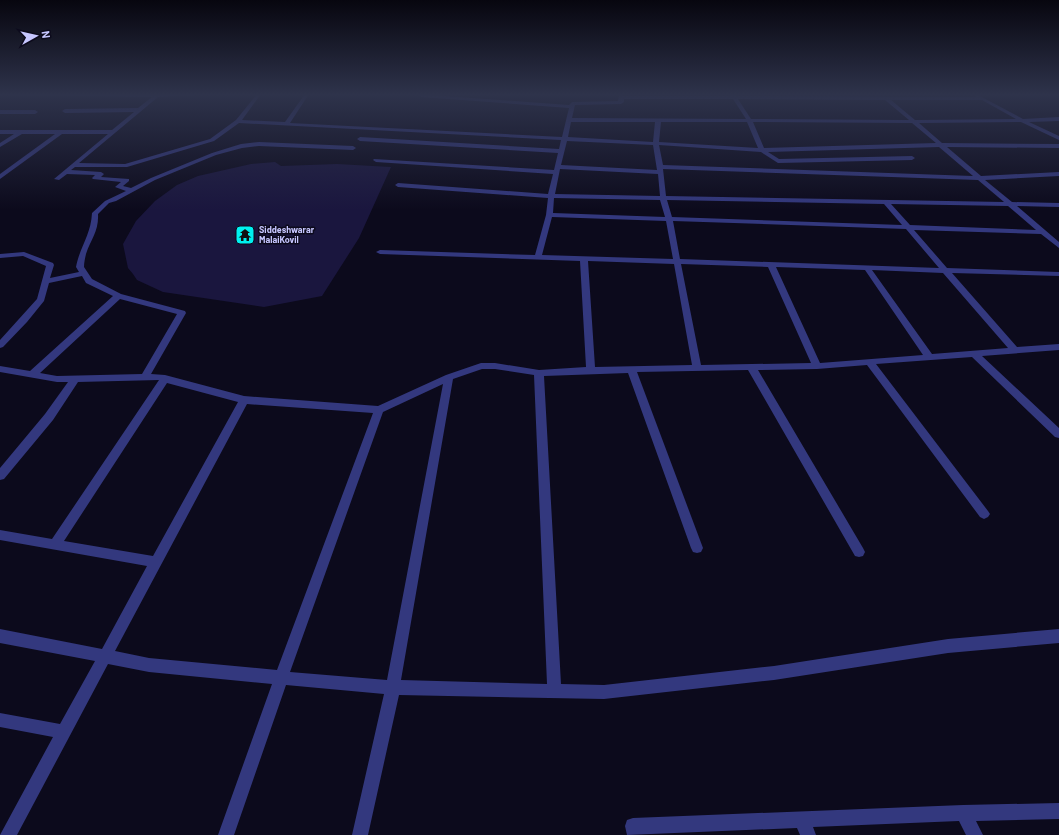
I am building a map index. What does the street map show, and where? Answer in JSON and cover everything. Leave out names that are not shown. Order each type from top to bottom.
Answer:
[{"type":"street","points":[[0,146],[20,133]]},
{"type":"street","points":[[0,177],[60,133]]},
{"type":"street","points":[[58,179],[113,133]]},
{"type":"street","points":[[75,165],[125,166],[212,140],[222,133]]},
{"type":"street","points":[[452,133],[762,150],[939,145],[1059,146]]},
{"type":"street","points":[[538,258],[549,215],[551,196],[566,133]]},
{"type":"street","points":[[657,133],[656,143],[663,198],[697,368]]},
{"type":"street","points":[[755,133],[762,150],[778,161],[912,158]]},
{"type":"street","points":[[926,133],[1059,246]]},
{"type":"street","points":[[1048,133],[1059,138]]},
{"type":"street","points":[[360,139],[562,151]]},
{"type":"street","points":[[145,377],[182,314],[118,296],[89,281],[80,267],[82,254],[91,236],[95,223],[95,213],[107,202],[114,200],[153,179],[214,154],[241,146],[259,144],[353,148]]},
{"type":"street","points":[[376,160],[557,169],[980,178],[1059,174]]},
{"type":"street","points":[[66,172],[101,174],[95,178],[127,180],[118,187],[131,190]]},
{"type":"street","points":[[398,185],[551,196],[1059,205]]},
{"type":"street","points":[[887,203],[1015,351]]},
{"type":"street","points":[[549,215],[908,226],[1041,232]]},
{"type":"street","points":[[380,252],[1059,274]]},
{"type":"street","points":[[0,256],[24,254],[50,265],[41,299],[24,320],[0,345]]},
{"type":"street","points":[[584,259],[591,370]]},
{"type":"street","points":[[770,265],[817,366]]},
{"type":"street","points":[[867,268],[929,357]]},
{"type":"street","points":[[45,282],[84,273]]},
{"type":"street","points":[[32,375],[118,296]]},
{"type":"street","points":[[0,369],[57,379],[165,378],[244,400],[379,410],[449,377],[481,366],[495,366],[539,373],[591,370],[817,366],[1059,347]]},
{"type":"street","points":[[974,354],[1059,434]]},
{"type":"street","points":[[869,362],[984,514]]},
{"type":"street","points":[[751,367],[859,552]]},
{"type":"street","points":[[631,369],[697,548]]},
{"type":"street","points":[[539,373],[554,691]]},
{"type":"street","points":[[360,835],[393,688],[449,377]]},
{"type":"street","points":[[55,545],[165,378]]},
{"type":"street","points":[[0,476],[50,417],[75,379]]},
{"type":"street","points":[[8,835],[244,400]]},
{"type":"street","points":[[226,835],[281,678],[379,410]]},
{"type":"street","points":[[0,535],[156,562]]},
{"type":"street","points":[[0,636],[149,665],[281,678],[393,688],[612,691],[774,673],[948,646],[1059,636]]},
{"type":"street","points":[[0,720],[64,732]]},
{"type":"street","points":[[635,835],[633,826],[963,813],[1059,811]]},
{"type":"street","points":[[963,813],[975,835]]},
{"type":"street","points":[[802,820],[808,835]]},
{"type":"building","name":"Siddeshwarar MalaiKovil","points":[[275,162],[281,166],[337,164],[391,167],[359,238],[322,296],[264,307],[163,292],[137,280],[128,268],[123,244],[136,221],[155,201],[177,185],[198,176],[251,164]]},
{"type":"place","name":"Siddeshwarar MalaiKovil","points":[[245,235]]}]
